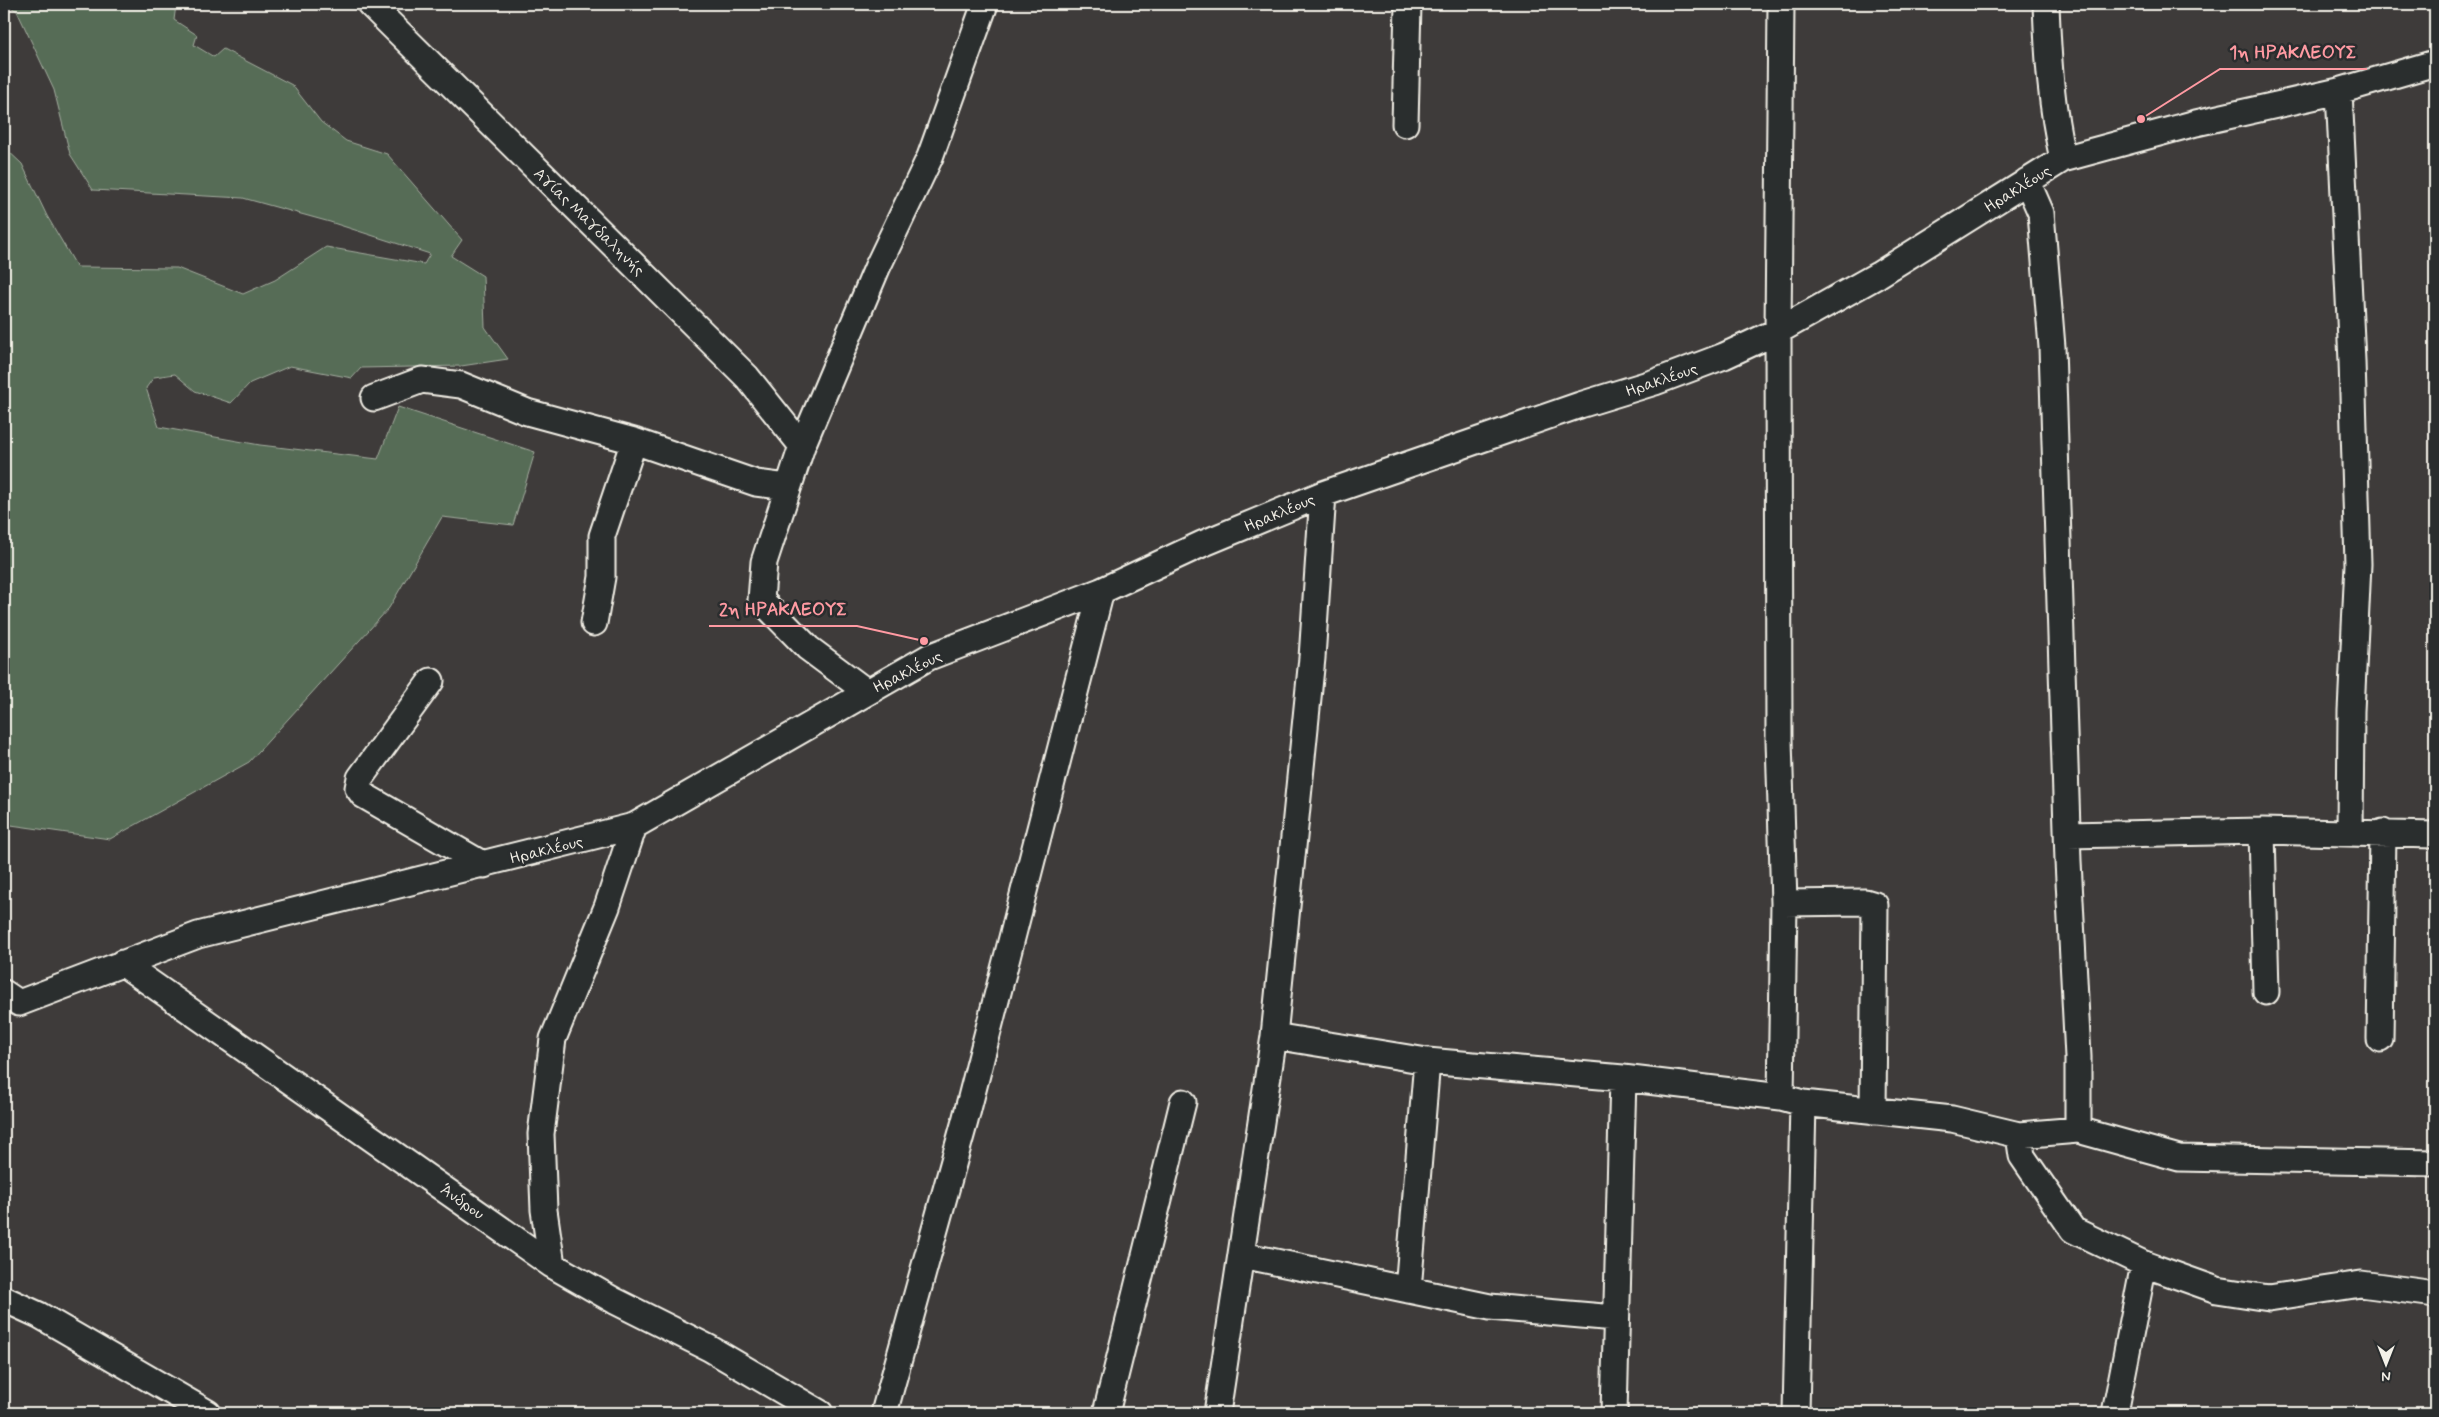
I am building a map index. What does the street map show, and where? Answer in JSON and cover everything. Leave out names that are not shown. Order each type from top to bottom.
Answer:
[{"type":"street","name":"Αγίας Μαγδαληνής","points":[[370,4],[747,377],[802,446]]},
{"type":"street","points":[[867,692],[808,648],[761,600],[764,562],[802,446],[877,268],[930,157],[985,4]]},
{"type":"street","points":[[1405,124],[1408,4]]},
{"type":"street","points":[[1781,4],[1778,331],[1779,730],[1792,1100],[1796,1413]]},
{"type":"street","points":[[2046,4],[2049,78],[2054,120],[2063,159]]},
{"type":"street","name":"Ηρακλέους","points":[[9,1004],[198,935],[634,826],[930,657],[1101,591],[1202,544],[1323,494],[1580,405],[1655,382],[1724,356],[1778,331],[1878,275],[2063,159],[2196,123],[2339,90],[2435,63]]},
{"type":"street","points":[[2339,90],[2351,351],[2358,564],[2351,712],[2350,833]]},
{"type":"street","points":[[2027,181],[2041,213],[2052,347],[2068,835],[2078,1058],[2078,1130]]},
{"type":"street","points":[[374,398],[422,380],[461,385],[527,412],[634,441],[756,484],[787,487]]},
{"type":"street","points":[[594,623],[602,577],[602,536],[634,441]]},
{"type":"street","points":[[1218,1413],[1274,1036],[1312,658],[1323,494]]},
{"type":"street","points":[[884,1413],[965,1121],[1101,591]]},
{"type":"street","points":[[431,681],[360,778],[358,788],[363,795],[484,864]]},
{"type":"street","points":[[552,1265],[544,1210],[541,1134],[553,1039],[607,907],[634,826]]},
{"type":"street","points":[[2262,831],[2266,992]]},
{"type":"street","points":[[2068,835],[2262,831],[2383,832],[2435,835]]},
{"type":"street","points":[[2380,1039],[2383,832]]},
{"type":"street","points":[[1784,903],[1865,902],[1875,905],[1872,1111]]},
{"type":"street","name":"Άνδρου","points":[[122,963],[552,1265],[615,1301],[709,1348],[818,1413]]},
{"type":"street","points":[[1274,1036],[1427,1061],[1623,1078],[1872,1111],[1952,1119],[2018,1135],[2078,1130],[2179,1158],[2435,1163]]},
{"type":"street","points":[[1408,1290],[1427,1061]]},
{"type":"street","points":[[1614,1413],[1623,1078]]},
{"type":"street","points":[[1106,1413],[1183,1102]]},
{"type":"street","points":[[2018,1135],[2022,1156],[2073,1230],[2144,1264],[2217,1290],[2269,1298],[2361,1284],[2435,1294]]},
{"type":"street","points":[[1242,1256],[1490,1307],[1616,1318]]},
{"type":"street","points":[[2115,1413],[2144,1264]]},
{"type":"street","points":[[4,1299],[40,1315],[208,1413]]},
{"type":"green space","points":[[6,4],[176,5],[174,20],[197,35],[194,45],[214,57],[223,49],[292,85],[321,122],[346,141],[387,154],[462,240],[451,256],[483,276],[485,327],[508,359],[461,366],[361,368],[352,378],[290,366],[250,383],[231,403],[195,391],[175,374],[154,377],[146,388],[159,427],[260,445],[378,459],[398,407],[535,452],[513,525],[442,517],[389,608],[249,762],[110,839],[4,824],[4,147],[22,164],[47,216],[77,267],[177,268],[243,294],[275,280],[326,247],[424,264],[430,254],[330,222],[243,198],[93,190],[70,154],[54,90],[17,11]]},
{"type":"place","name":"1η ΗΡΑΚΛΕΟΥΣ","points":[[2141,119]]},
{"type":"place","name":"2η ΗΡΑΚΛΕΟΥΣ","points":[[924,641]]}]
